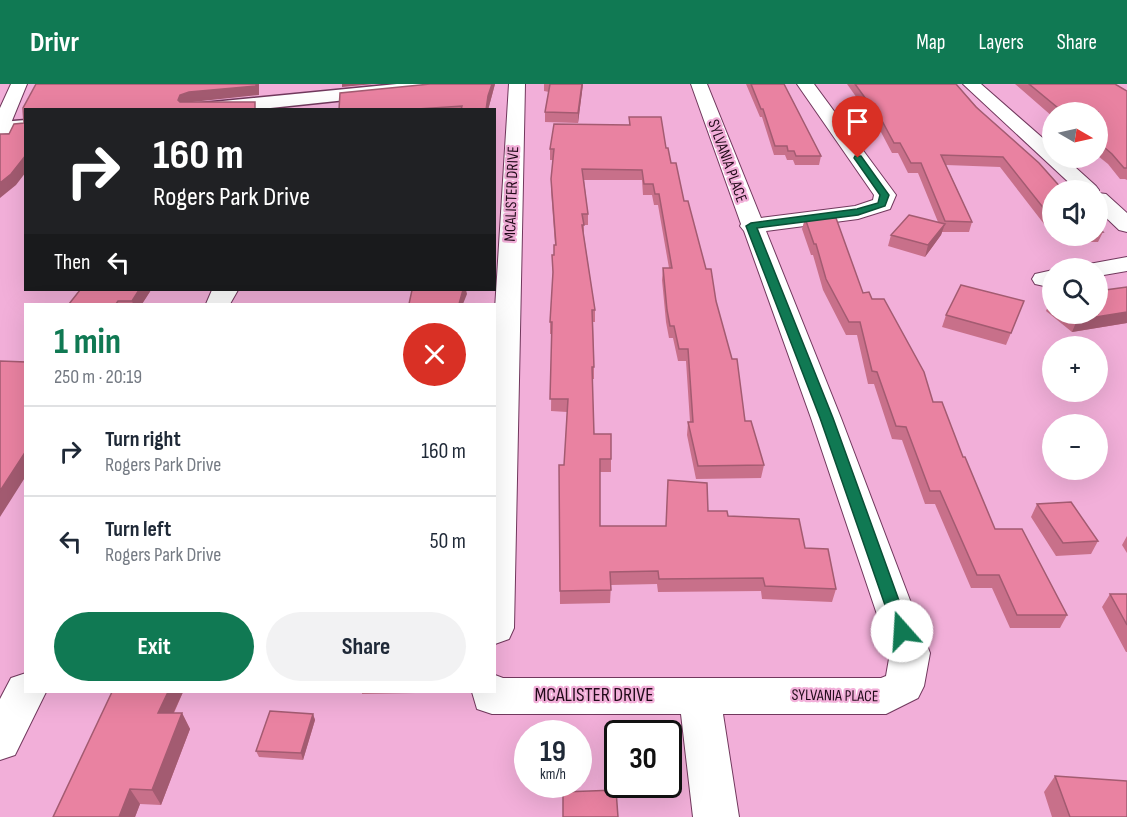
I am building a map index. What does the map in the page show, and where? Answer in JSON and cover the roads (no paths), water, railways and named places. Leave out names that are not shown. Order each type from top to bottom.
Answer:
[{"type":"street","points":[[18,84],[0,128],[24,126]]},
{"type":"street","points":[[228,108],[299,104],[450,84]]},
{"type":"street","name":"MCALISTER DRIVE","points":[[496,603],[517,84]]},
{"type":"street","name":"SYLVANIA PLACE","points":[[699,84],[751,226],[826,418],[910,653],[904,686],[886,696],[699,695]]},
{"type":"street","points":[[751,226],[858,212],[882,204],[885,195],[805,84]]},
{"type":"street","points":[[971,84],[1078,180]]},
{"type":"street","points":[[1108,208],[1127,225]]},
{"type":"street","points":[[1108,267],[1127,264]]},
{"type":"street","points":[[0,741],[24,693]]},
{"type":"street","name":"MCALISTER DRIVE","points":[[492,693],[492,696],[699,695]]},
{"type":"street","points":[[699,695],[716,817]]}]
